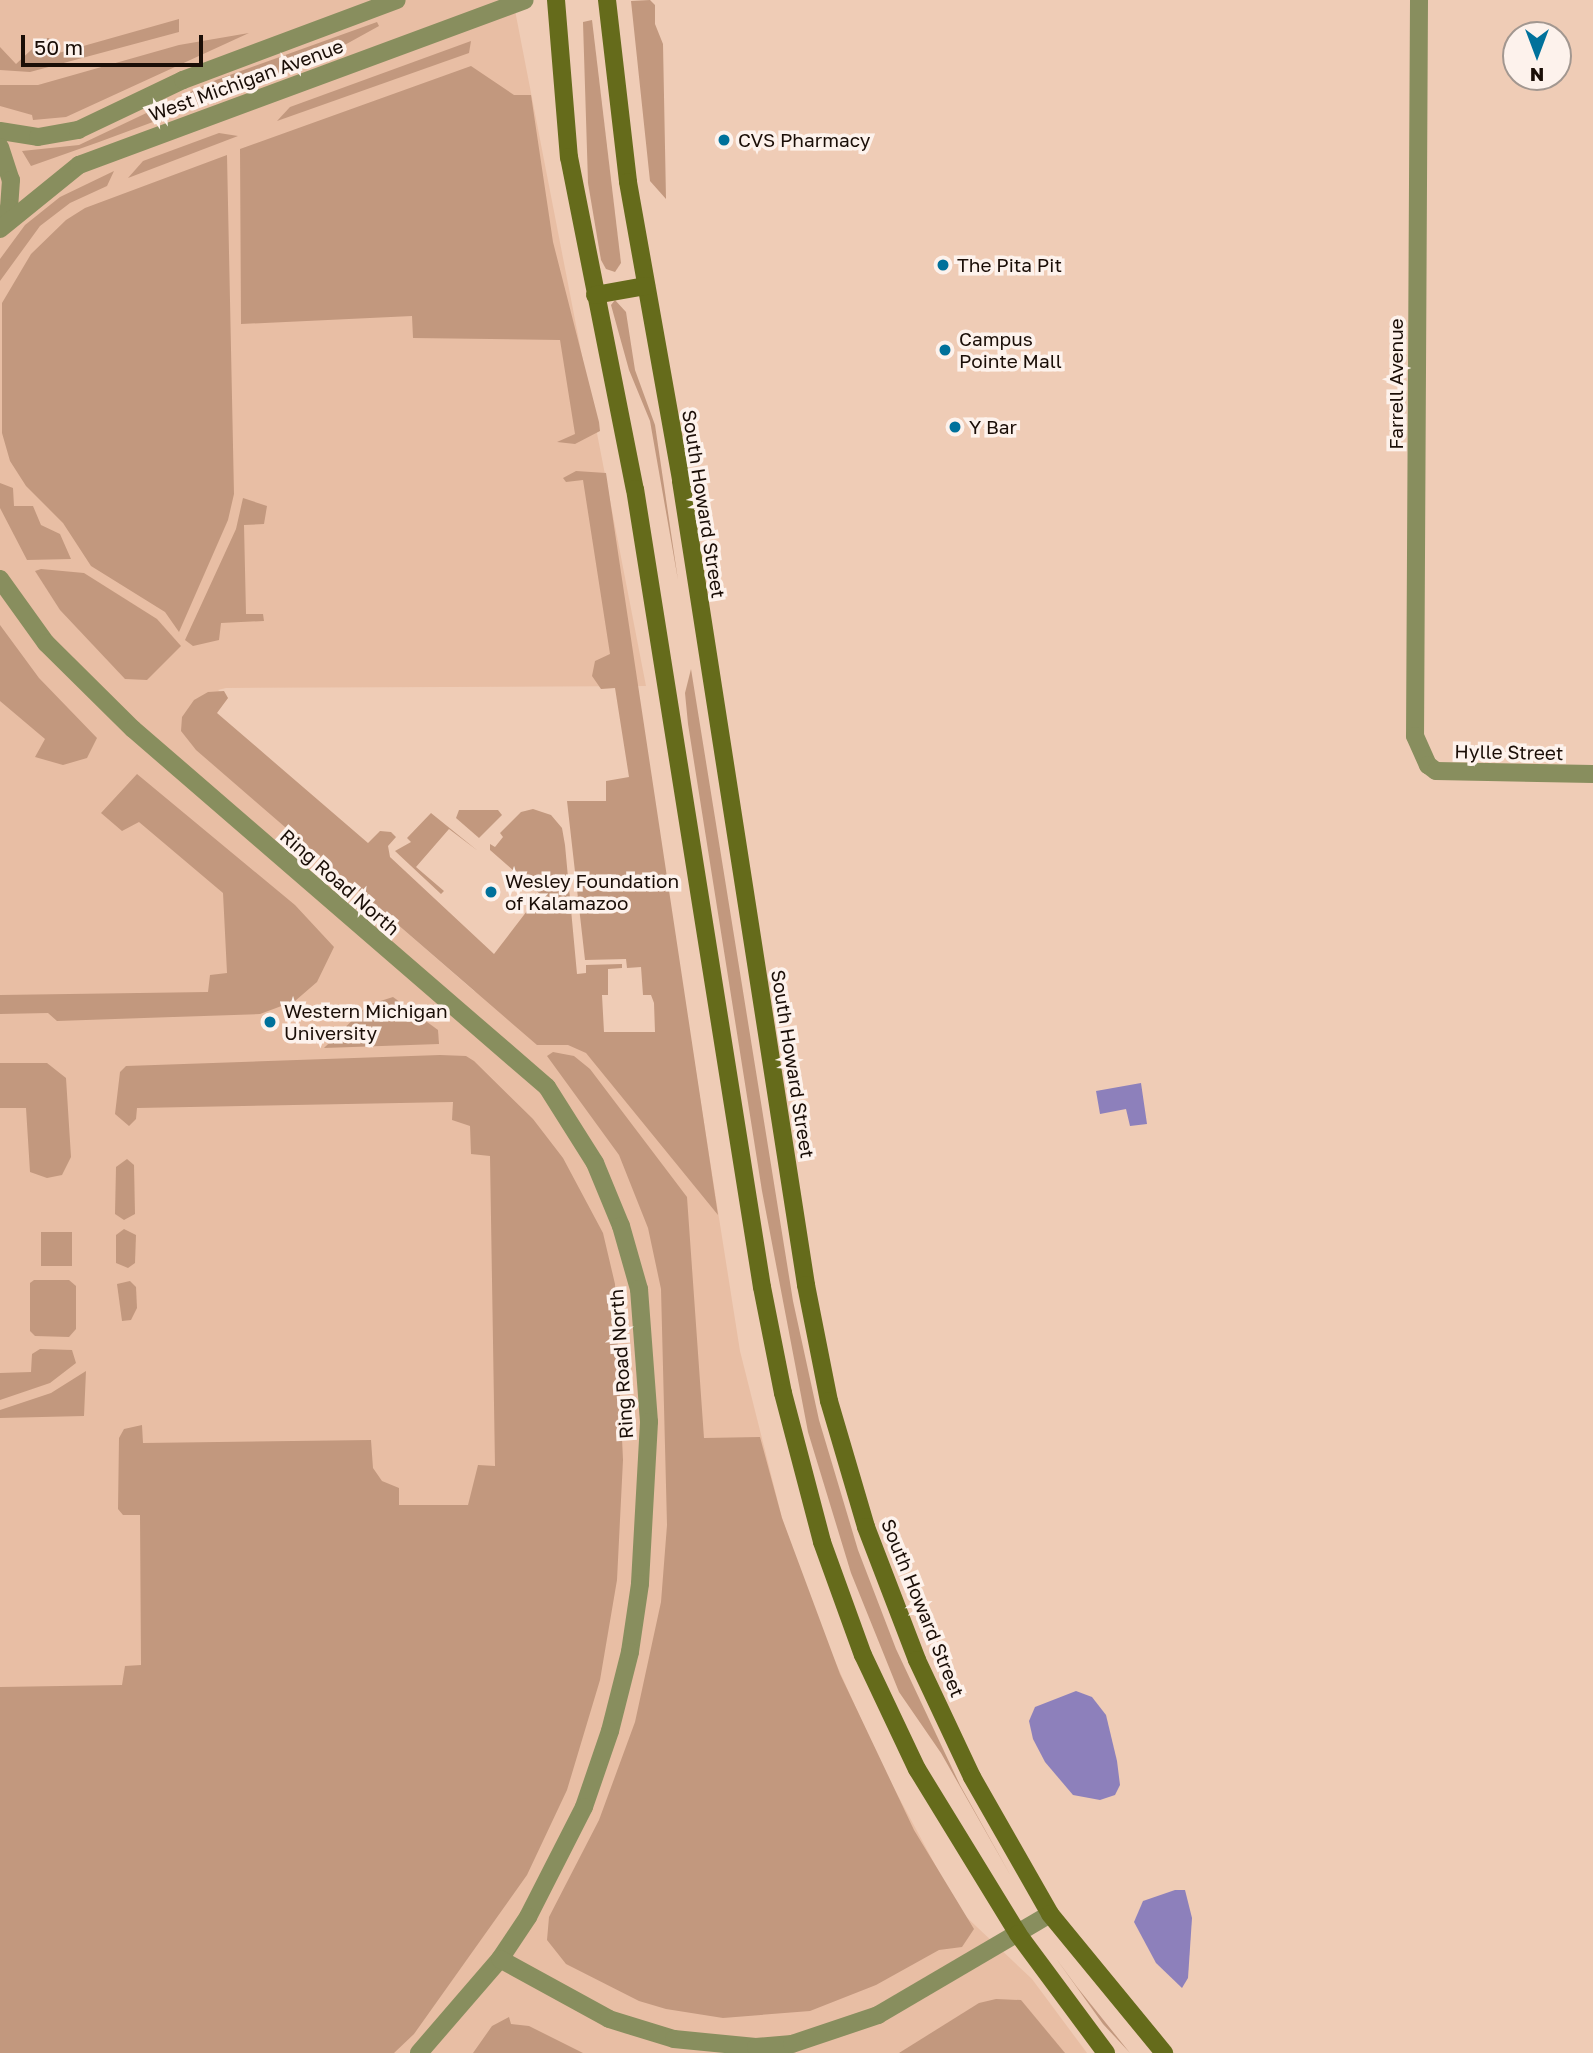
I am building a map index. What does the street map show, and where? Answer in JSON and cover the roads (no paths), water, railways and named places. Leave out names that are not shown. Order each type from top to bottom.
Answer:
[{"type":"street","name":"West Michigan Avenue","points":[[0,131],[38,137],[78,130],[183,80],[397,0]]},
{"type":"street","name":"West Michigan Avenue","points":[[0,228],[79,165],[524,0]]},
{"type":"street","points":[[556,0],[569,157],[595,295],[618,388],[762,1287],[786,1406],[822,1542],[863,1654],[917,1769],[1018,1934],[1106,2053]]},
{"type":"street","name":"South Howard Street","points":[[607,0],[628,183],[829,1401],[866,1527],[917,1660],[972,1777],[1050,1914],[1164,2053]]},
{"type":"street","name":"Farrell Avenue","points":[[1419,0],[1415,736],[1427,765]]},
{"type":"street","points":[[0,147],[11,180],[9,208],[0,228]]},
{"type":"street","points":[[595,295],[646,286]]},
{"type":"street","name":"Ring Road North","points":[[0,579],[46,643],[133,729],[547,1087],[595,1163],[621,1226],[639,1289],[649,1422],[640,1584],[630,1653],[584,1807],[550,1877],[500,1959],[419,2053]]},
{"type":"street","name":"Hylle Street","points":[[1427,765],[1436,771],[1469,775],[1593,774]]},
{"type":"street","points":[[500,1959],[620,2023],[674,2039],[756,2048],[792,2044],[878,2015],[1050,1914]]},
{"type":"place","name":"CVS Pharmacy","points":[[724,140]]},
{"type":"place","name":"The Pita Pit","points":[[943,265]]},
{"type":"place","name":"Campus Pointe Mall","points":[[945,350]]},
{"type":"place","name":"Y Bar","points":[[955,427]]},
{"type":"place","name":"Wesley Foundation of Kalamazoo","points":[[491,892]]},
{"type":"place","name":"Western Michigan University","points":[[270,1022]]}]
